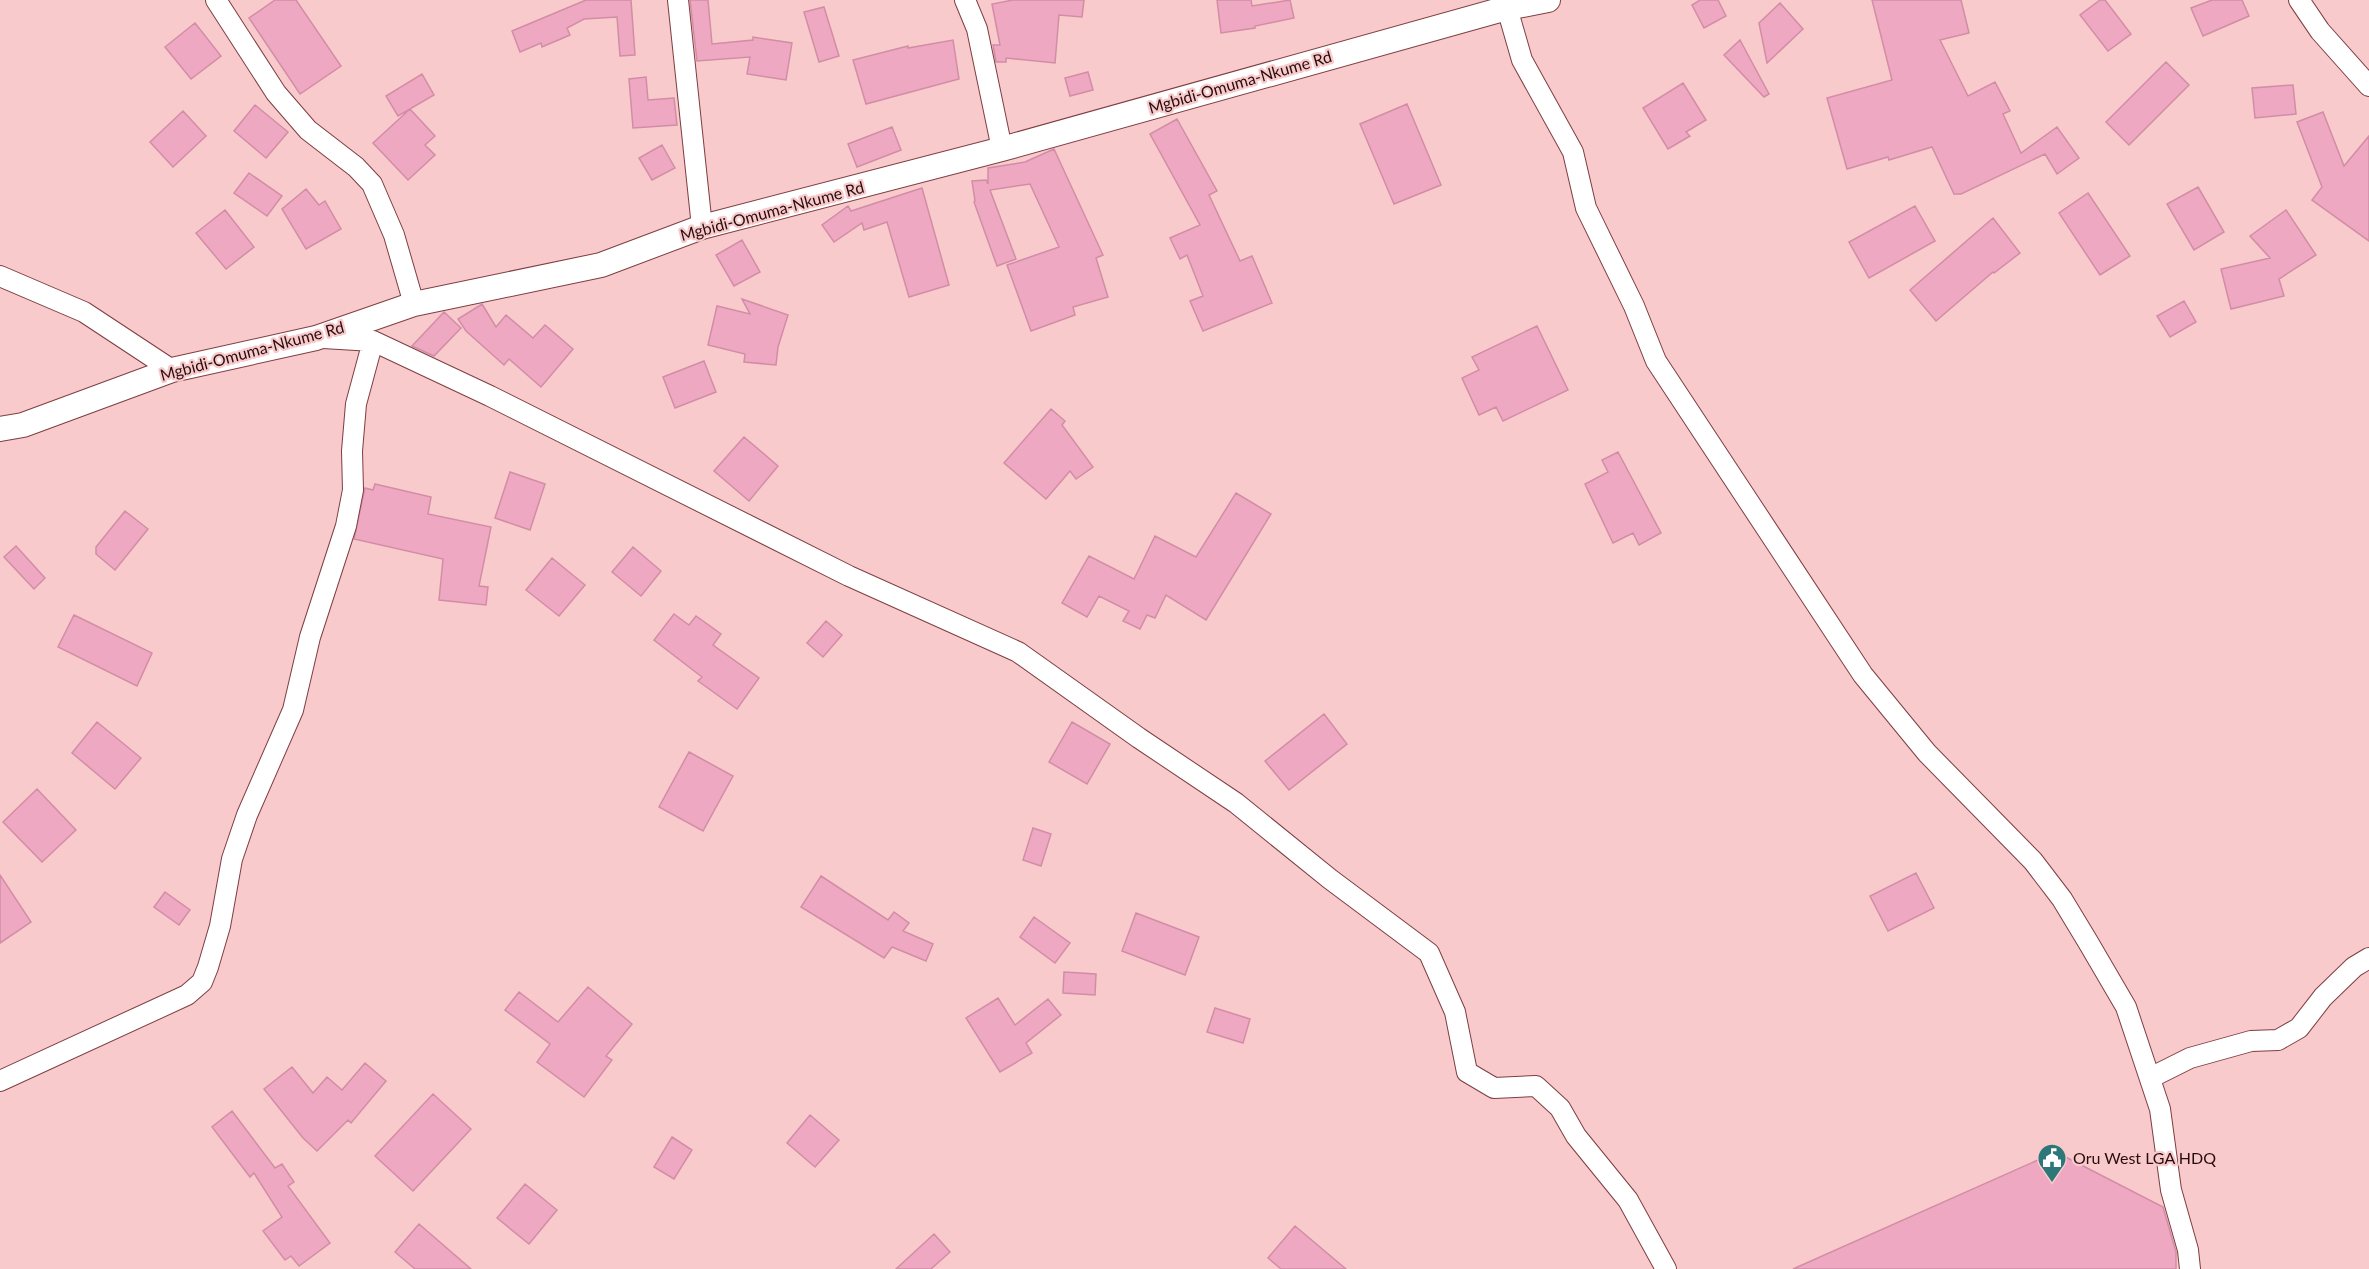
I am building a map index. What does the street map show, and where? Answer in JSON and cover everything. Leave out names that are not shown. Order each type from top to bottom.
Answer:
[{"type":"street","points":[[216,0],[276,93],[308,130],[356,168],[372,184],[394,235],[414,304]]},
{"type":"street","points":[[678,0],[702,227]]},
{"type":"street","points":[[966,0],[977,29],[1002,149]]},
{"type":"street","name":"Mgbidi-Omuma-Nkume Rd","points":[[0,429],[22,425],[172,370],[316,338],[414,304],[601,265],[702,227],[1002,149],[1507,9],[1548,0]]},
{"type":"street","points":[[2300,0],[2320,32],[2369,86]]},
{"type":"street","points":[[1507,9],[1522,60],[1573,152],[1586,208],[1634,306],[1656,361],[1863,675],[1927,753],[2033,861],[2062,899],[2126,1007],[2160,1109],[2171,1190],[2188,1251],[2190,1269]]},
{"type":"street","points":[[0,276],[84,312],[172,370]]},
{"type":"street","points":[[316,338],[373,341],[489,396],[849,576],[1018,652],[1236,803],[1330,879],[1429,953],[1455,1012],[1467,1072],[1494,1088],[1536,1086],[1560,1108],[1576,1136],[1628,1200],[1666,1269]]},
{"type":"street","points":[[0,1081],[187,995],[202,982],[220,926],[232,859],[247,815],[293,710],[310,637],[346,526],[352,490],[352,451],[356,404],[373,341]]},
{"type":"street","points":[[2150,1078],[2190,1059],[2251,1041],[2277,1040],[2285,1036],[2299,1028],[2323,997],[2354,967],[2369,958]]},
{"type":"building","points":[[275,0],[296,0],[341,66],[300,94],[249,18]]},
{"type":"building","points":[[586,0],[631,0],[635,55],[620,56],[617,17],[584,19],[567,28],[570,35],[542,47],[541,43],[520,52],[512,31]]},
{"type":"building","points":[[690,0],[708,0],[712,44],[753,40],[753,37],[792,43],[786,80],[747,74],[750,57],[697,61]]},
{"type":"building","points":[[1013,0],[1084,0],[1082,17],[1059,15],[1055,63],[1006,58],[1006,62],[996,62],[993,45],[1000,45],[992,4]]},
{"type":"building","points":[[1217,0],[1251,0],[1252,6],[1290,0],[1294,18],[1255,26],[1255,28],[1221,33]]},
{"type":"building","points":[[1700,0],[1718,0],[1726,16],[1704,28],[1692,5]]},
{"type":"building","points":[[1872,0],[1961,0],[1969,33],[1940,40],[1968,96],[1995,82],[2010,111],[2003,114],[2021,153],[2057,127],[2079,158],[2057,174],[2045,154],[1961,194],[1954,194],[1932,147],[1889,160],[1888,157],[1847,169],[1827,98],[1892,80]]},
{"type":"building","points":[[2100,0],[2105,0],[2131,34],[2108,51],[2080,15]]},
{"type":"building","points":[[2212,0],[2242,0],[2249,16],[2203,36],[2191,8]]},
{"type":"building","points":[[1780,3],[1803,29],[1767,63],[1759,23]]},
{"type":"building","points":[[824,7],[839,56],[819,62],[804,12]]},
{"type":"building","points":[[195,23],[221,56],[191,79],[165,47]]},
{"type":"building","points":[[953,40],[959,79],[866,104],[853,60],[908,46],[908,48]]},
{"type":"building","points":[[1740,40],[1769,94],[1764,97],[1724,55]]},
{"type":"building","points":[[2166,62],[2189,85],[2129,145],[2106,122]]},
{"type":"building","points":[[1088,72],[1093,90],[1070,96],[1065,78]]},
{"type":"building","points":[[422,74],[434,95],[398,116],[386,96]]},
{"type":"building","points":[[646,77],[648,100],[674,98],[677,125],[633,128],[629,79]]},
{"type":"building","points":[[1683,83],[1706,120],[1686,132],[1690,136],[1668,149],[1643,108]]},
{"type":"building","points":[[2293,85],[2296,114],[2255,118],[2252,88]]},
{"type":"building","points":[[1407,104],[1441,185],[1394,204],[1360,124]]},
{"type":"building","points":[[255,105],[288,132],[266,158],[234,131]]},
{"type":"building","points":[[410,109],[435,136],[425,145],[435,155],[408,180],[373,143]]},
{"type":"building","points":[[183,111],[206,136],[173,167],[150,142]]},
{"type":"building","points":[[2323,112],[2344,166],[2369,136],[2369,241],[2312,200],[2322,187],[2297,122]]},
{"type":"building","points":[[1177,119],[1217,191],[1209,195],[1240,261],[1252,256],[1272,303],[1203,331],[1190,301],[1203,296],[1187,255],[1180,259],[1170,238],[1200,225],[1150,134]]},
{"type":"building","points":[[892,127],[901,150],[857,167],[848,144]]},
{"type":"building","points":[[662,145],[675,168],[652,180],[639,158]]},
{"type":"building","points":[[1054,149],[1103,255],[1096,258],[1108,297],[1073,307],[1075,315],[1031,331],[1007,265],[1059,247],[1030,184],[990,190],[1016,259],[997,266],[974,202],[972,181],[986,180],[988,184],[988,168],[1025,162]]},
{"type":"building","points":[[249,173],[282,196],[267,216],[234,193]]},
{"type":"building","points":[[2198,187],[2224,232],[2194,250],[2167,204]]},
{"type":"building","points":[[922,188],[949,285],[909,297],[887,222],[864,230],[862,223],[834,242],[822,225],[848,206],[851,211]]},
{"type":"building","points":[[306,189],[319,205],[325,201],[341,229],[306,249],[282,209]]},
{"type":"building","points":[[2088,193],[2130,256],[2100,275],[2059,213]]},
{"type":"building","points":[[1915,206],[1935,241],[1869,278],[1849,242]]},
{"type":"building","points":[[225,210],[254,247],[226,269],[196,233]]},
{"type":"building","points":[[2286,210],[2316,255],[2279,279],[2284,296],[2231,309],[2221,269],[2270,258],[2250,236]]},
{"type":"building","points":[[1993,218],[2020,253],[1993,272],[1936,321],[1910,290]]},
{"type":"building","points":[[742,240],[760,272],[734,286],[716,255]]},
{"type":"building","points":[[742,299],[788,315],[778,347],[776,365],[744,362],[745,354],[708,345],[717,306],[750,314]]},
{"type":"building","points":[[2184,301],[2196,322],[2170,337],[2157,316]]},
{"type":"building","points":[[482,304],[496,327],[506,315],[533,338],[545,325],[573,349],[541,387],[509,359],[504,365],[466,331],[458,319]]},
{"type":"building","points":[[444,312],[461,328],[434,356],[412,346]]},
{"type":"building","points":[[1537,326],[1568,390],[1503,421],[1496,407],[1479,415],[1462,378],[1479,370],[1472,357]]},
{"type":"building","points":[[704,361],[716,392],[675,408],[663,377]]},
{"type":"building","points":[[1051,409],[1065,421],[1062,425],[1093,467],[1076,479],[1070,471],[1046,499],[1004,463]]},
{"type":"building","points":[[744,437],[778,466],[749,501],[714,471]]},
{"type":"building","points":[[1618,452],[1661,533],[1639,545],[1633,533],[1613,543],[1585,484],[1608,472],[1602,460]]},
{"type":"building","points":[[510,472],[545,484],[530,530],[495,518]]},
{"type":"building","points":[[375,484],[431,497],[428,514],[491,527],[479,586],[488,587],[486,605],[439,600],[443,559],[354,539],[365,488],[373,490]]},
{"type":"building","points":[[1236,493],[1271,514],[1206,620],[1166,595],[1155,618],[1147,615],[1140,629],[1123,621],[1129,611],[1099,596],[1087,617],[1062,603],[1089,556],[1134,579],[1155,536],[1196,557]]},
{"type":"building","points":[[125,511],[148,529],[115,570],[96,554],[96,547]]},
{"type":"building","points":[[16,546],[45,578],[34,589],[4,557]]},
{"type":"building","points":[[633,547],[661,571],[641,596],[612,572]]},
{"type":"building","points":[[552,558],[585,585],[559,616],[526,590]]},
{"type":"building","points":[[674,614],[689,625],[696,616],[721,634],[713,645],[759,678],[737,709],[698,681],[702,677],[654,640]]},
{"type":"building","points":[[74,615],[152,653],[137,686],[58,647]]},
{"type":"building","points":[[826,621],[842,635],[823,657],[807,643]]},
{"type":"building","points":[[1324,714],[1347,744],[1289,790],[1265,761]]},
{"type":"building","points":[[97,722],[141,758],[115,789],[72,753]]},
{"type":"building","points":[[1072,722],[1110,744],[1087,784],[1049,762]]},
{"type":"building","points":[[689,752],[733,776],[703,831],[659,807]]},
{"type":"building","points":[[37,789],[76,830],[42,862],[3,822]]},
{"type":"building","points":[[1033,828],[1051,834],[1041,866],[1023,860]]},
{"type":"building","points":[[1916,873],[1934,908],[1888,931],[1870,896]]},
{"type":"building","points":[[0,875],[31,922],[0,943]]},
{"type":"building","points":[[821,876],[888,920],[894,912],[909,923],[903,931],[933,944],[926,961],[892,947],[884,958],[801,907]]},
{"type":"building","points":[[165,892],[190,910],[179,925],[154,907]]},
{"type":"building","points":[[1136,913],[1199,937],[1185,975],[1122,951]]},
{"type":"building","points":[[1034,917],[1070,943],[1055,963],[1020,937]]},
{"type":"building","points":[[1064,972],[1096,974],[1095,995],[1063,993]]},
{"type":"building","points":[[588,987],[632,1024],[606,1056],[612,1060],[584,1097],[537,1062],[550,1044],[505,1010],[519,992],[558,1022]]},
{"type":"building","points":[[998,998],[1015,1025],[1048,999],[1061,1015],[1026,1043],[1032,1053],[1000,1072],[966,1018]]},
{"type":"building","points":[[1215,1008],[1250,1019],[1243,1043],[1207,1032]]},
{"type":"building","points":[[365,1063],[386,1081],[351,1123],[348,1120],[317,1151],[303,1138],[264,1089],[292,1067],[313,1093],[327,1077],[342,1090]]},
{"type":"building","points":[[433,1094],[471,1129],[413,1191],[375,1156]]},
{"type":"building","points":[[232,1111],[275,1168],[282,1164],[294,1182],[288,1186],[330,1243],[299,1266],[291,1256],[285,1260],[263,1231],[282,1217],[254,1173],[250,1177],[212,1127]]},
{"type":"building","points":[[810,1115],[839,1140],[815,1167],[787,1143]]},
{"type":"building","points":[[672,1137],[692,1150],[674,1179],[654,1167]]},
{"type":"building","name":"Oru West LGA HDQ","points":[[2056,1152],[2163,1207],[2176,1252],[2176,1269],[1793,1269]]},
{"type":"building","points":[[525,1184],[557,1210],[529,1244],[497,1218]]},
{"type":"building","points":[[419,1224],[471,1269],[415,1269],[395,1252]]},
{"type":"building","points":[[1295,1226],[1346,1269],[1281,1269],[1268,1258]]},
{"type":"building","points":[[934,1234],[950,1252],[931,1269],[896,1269]]},
{"type":"place","name":"Oru West LGA HDQ","points":[[2052,1184]]}]
